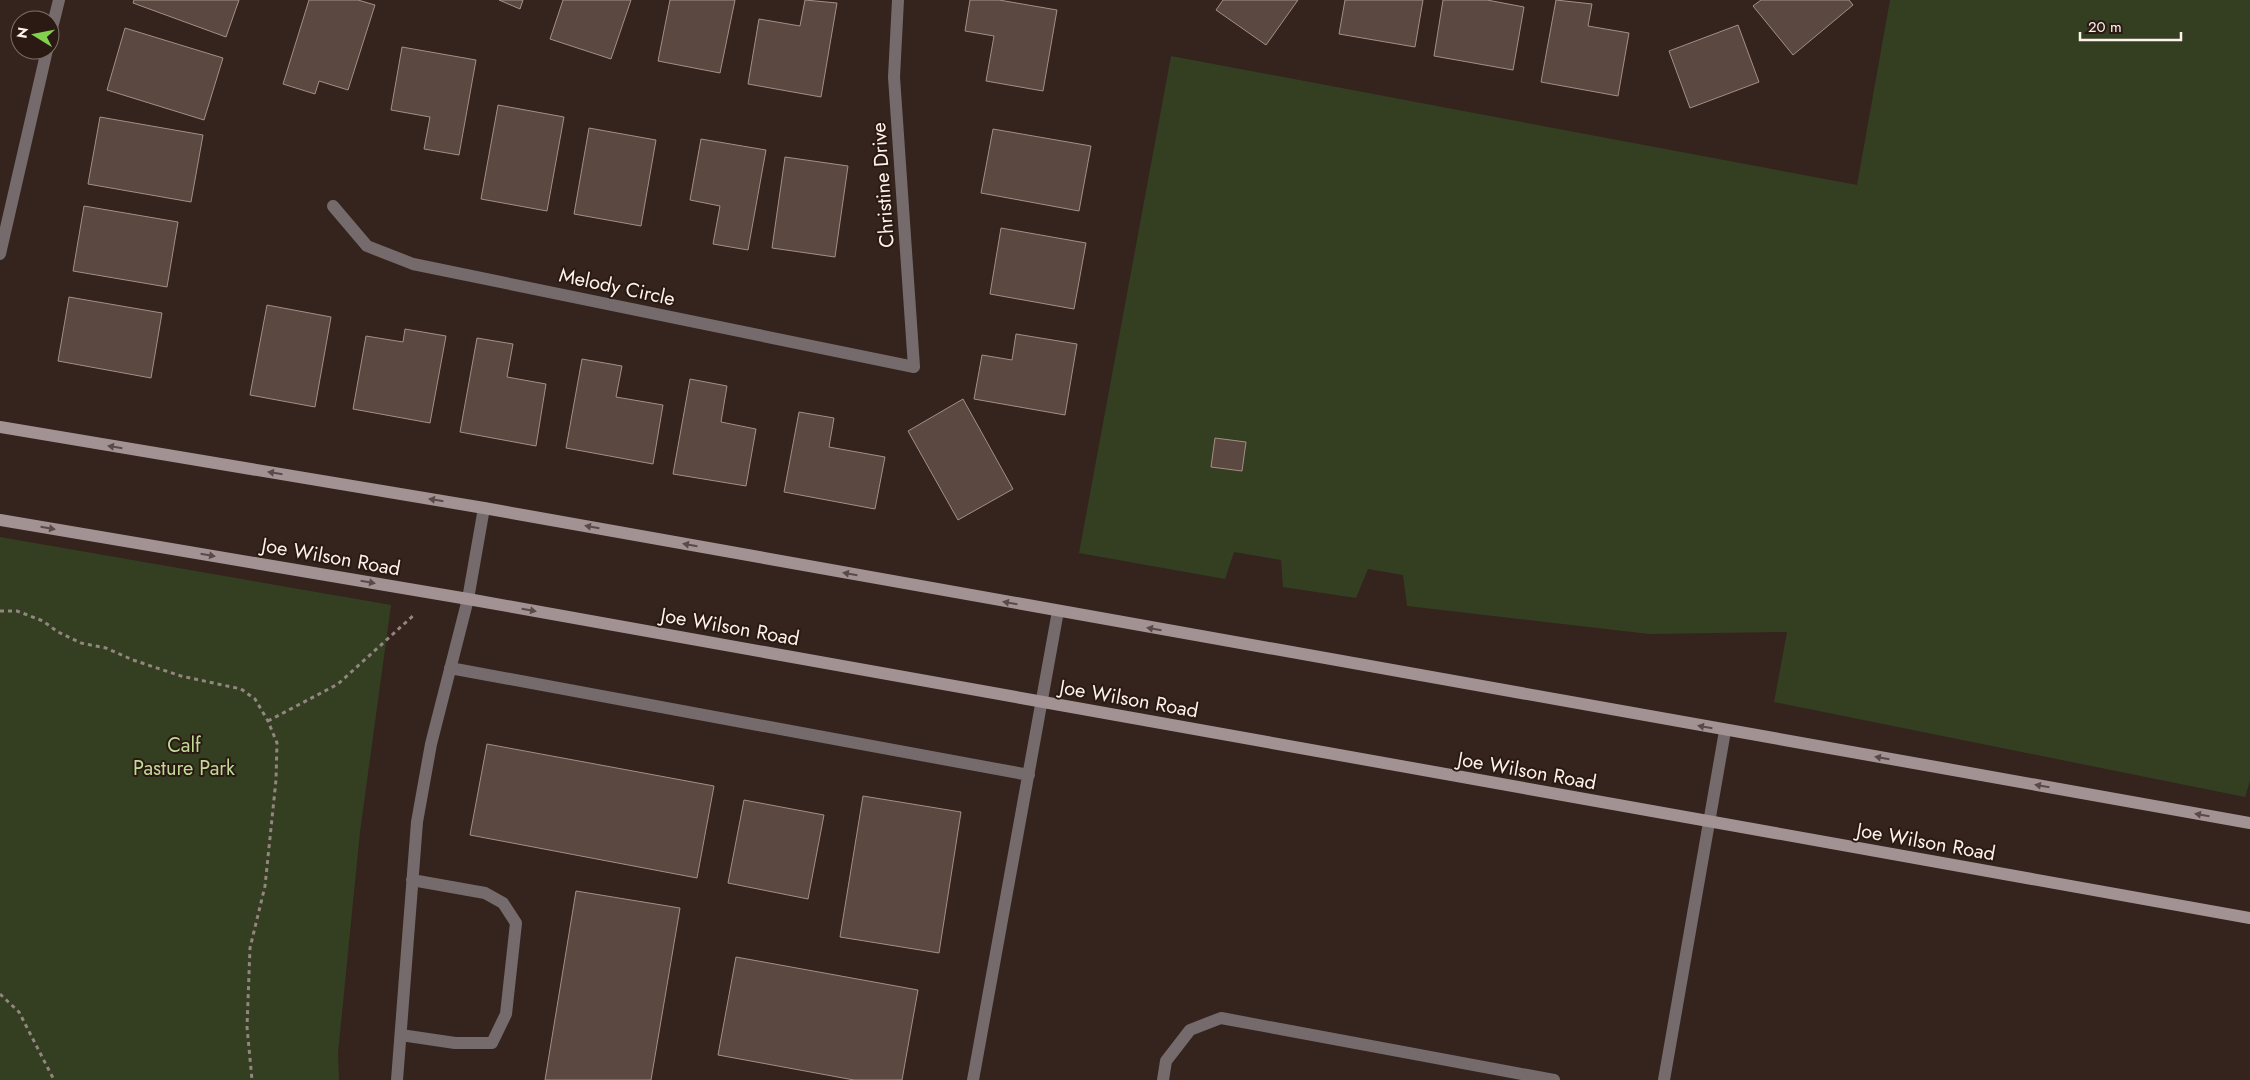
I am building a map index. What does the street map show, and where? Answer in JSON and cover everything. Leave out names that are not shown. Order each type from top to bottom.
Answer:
[{"type":"main road","points":[[0,428],[484,508],[1725,731],[2250,823]]},
{"type":"main road","name":"Joe Wilson Road","points":[[0,520],[468,599],[2250,918]]},
{"type":"street","name":"Christine Drive","points":[[898,0],[894,77],[914,366]]},
{"type":"street","points":[[0,254],[45,60]]},
{"type":"street","name":"Melody Circle","points":[[333,206],[366,246],[413,264],[914,366]]},
{"type":"street","points":[[397,1080],[417,822],[431,744],[468,599],[484,508]]},
{"type":"street","points":[[974,1080],[1058,612]]},
{"type":"street","points":[[450,668],[1029,775]]},
{"type":"street","points":[[1664,1080],[1725,731]]},
{"type":"street","points":[[401,1034],[456,1043],[492,1043],[506,1014],[516,923],[503,903],[485,893],[412,880]]},
{"type":"street","points":[[1163,1080],[1166,1061],[1190,1030],[1221,1018],[1554,1080]]},
{"type":"path","points":[[0,611],[17,611],[44,621],[58,632],[81,643],[106,648],[180,676],[241,689],[254,699],[268,721],[277,743],[276,780],[264,886],[250,948],[247,1027],[252,1080]]},
{"type":"path","points":[[268,721],[338,684],[415,613]]},
{"type":"path","points":[[0,994],[19,1012],[54,1080]]},
{"type":"green space","points":[[1890,0],[2250,0],[2250,781],[2245,797],[1774,702],[1787,632],[1649,634],[1407,606],[1403,575],[1368,569],[1356,598],[1283,587],[1281,560],[1234,552],[1225,579],[1079,553],[1171,56],[1857,185]]},
{"type":"green space","name":"Calf Pasture Park","points":[[0,537],[391,605],[360,832],[338,1053],[339,1080],[0,1080]]},
{"type":"building","points":[[134,0],[239,0],[226,37],[133,3]]},
{"type":"building","points":[[309,0],[358,0],[375,5],[348,90],[319,81],[315,94],[283,84]]},
{"type":"building","points":[[499,0],[523,0],[520,9]]},
{"type":"building","points":[[563,0],[631,0],[611,59],[550,39]]},
{"type":"building","points":[[670,0],[735,0],[720,73],[658,61]]},
{"type":"building","points":[[805,0],[837,3],[821,97],[748,84],[759,19],[800,26]]},
{"type":"building","points":[[970,0],[999,0],[1057,10],[1043,91],[986,81],[994,36],[965,31]]},
{"type":"building","points":[[1223,0],[1298,0],[1266,45],[1216,10]]},
{"type":"building","points":[[1345,0],[1423,0],[1415,47],[1339,34]]},
{"type":"building","points":[[1443,0],[1487,0],[1524,7],[1513,70],[1434,56]]},
{"type":"building","points":[[1556,0],[1592,4],[1588,26],[1629,33],[1618,96],[1541,82]]},
{"type":"building","points":[[1761,0],[1849,0],[1853,5],[1793,55],[1753,6]]},
{"type":"building","points":[[1738,25],[1759,82],[1690,108],[1669,51]]},
{"type":"building","points":[[125,28],[223,58],[204,120],[107,90]]},
{"type":"building","points":[[402,47],[476,60],[459,155],[424,149],[430,117],[391,110]]},
{"type":"building","points":[[498,105],[564,117],[547,211],[481,199]]},
{"type":"building","points":[[100,117],[203,135],[191,202],[88,184]]},
{"type":"building","points":[[589,128],[656,140],[641,226],[574,214]]},
{"type":"building","points":[[993,129],[1091,146],[1079,211],[981,193]]},
{"type":"building","points":[[701,139],[766,150],[748,250],[713,244],[720,206],[690,200]]},
{"type":"building","points":[[785,157],[848,166],[835,257],[772,248]]},
{"type":"building","points":[[84,206],[178,222],[167,287],[73,271]]},
{"type":"building","points":[[1001,228],[1086,243],[1074,309],[990,294]]},
{"type":"building","points":[[69,297],[162,313],[151,378],[58,361]]},
{"type":"building","points":[[267,305],[331,317],[315,407],[250,395]]},
{"type":"building","points":[[405,329],[446,336],[430,423],[353,409],[366,336],[403,342]]},
{"type":"building","points":[[1016,334],[1077,344],[1065,415],[974,399],[982,355],[1012,360]]},
{"type":"building","points":[[477,338],[513,344],[507,377],[546,384],[536,446],[460,432]]},
{"type":"building","points":[[582,359],[622,366],[616,397],[663,405],[653,464],[566,448]]},
{"type":"building","points":[[690,379],[727,386],[721,422],[756,429],[746,486],[673,474]]},
{"type":"building","points":[[963,399],[1013,489],[958,520],[908,431]]},
{"type":"building","points":[[799,412],[834,418],[829,447],[885,457],[875,509],[784,492]]},
{"type":"building","points":[[1215,438],[1246,442],[1242,471],[1211,467]]},
{"type":"building","points":[[487,744],[714,786],[697,878],[470,835]]},
{"type":"building","points":[[863,796],[961,812],[939,953],[840,937]]},
{"type":"building","points":[[744,800],[824,815],[808,899],[728,883]]},
{"type":"building","points":[[576,891],[680,908],[651,1080],[545,1080]]},
{"type":"building","points":[[736,957],[918,990],[902,1080],[854,1080],[718,1055]]}]
